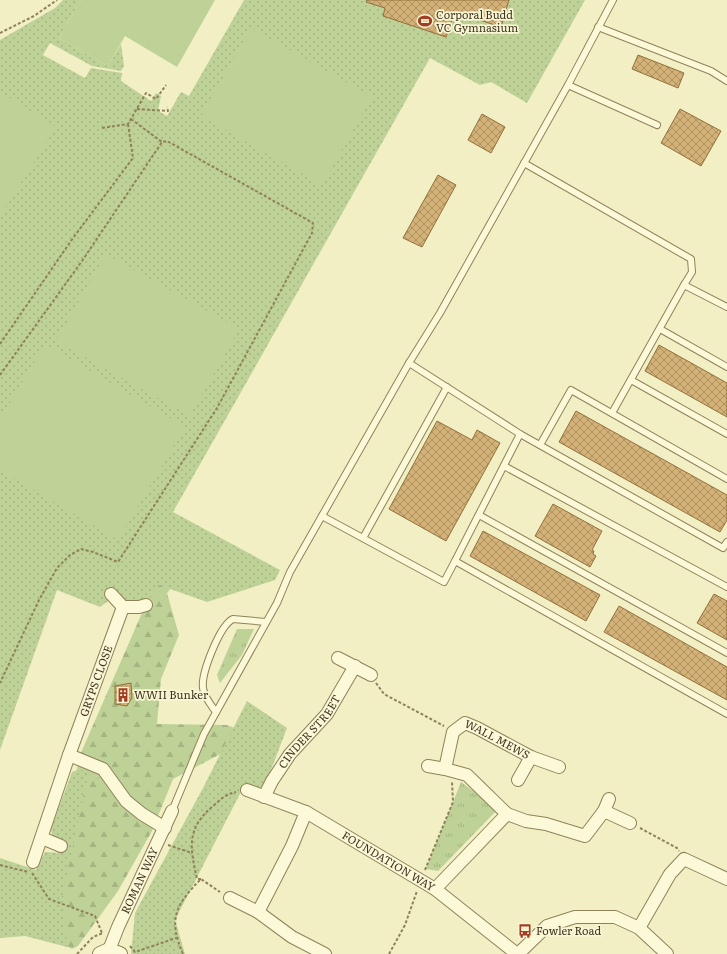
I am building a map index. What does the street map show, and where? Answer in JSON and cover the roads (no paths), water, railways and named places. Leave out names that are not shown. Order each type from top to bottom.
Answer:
[{"type":"street","points":[[111,594],[123,607],[139,607],[146,604]]},
{"type":"street","name":"GRYPS CLOSE","points":[[33,862],[69,755],[123,607]]},
{"type":"street","points":[[338,658],[371,676]]},
{"type":"street","name":"CINDER STREET","points":[[264,797],[272,781],[290,754],[327,714],[355,666]]},
{"type":"street","name":"WALL MEWS","points":[[448,770],[453,732],[465,723],[531,757],[518,780]]},
{"type":"street","points":[[69,755],[103,769],[126,801],[142,814],[165,828]]},
{"type":"street","points":[[531,757],[559,767]]},
{"type":"street","points":[[428,766],[448,770],[466,776],[507,814],[526,821],[546,824],[585,836],[604,811],[609,799]]},
{"type":"street","name":"FOUNDATION WAY","points":[[247,790],[306,812],[420,882],[435,889],[518,954]]},
{"type":"street","name":"ROMAN WAY","points":[[110,953],[130,900],[172,811]]},
{"type":"street","points":[[604,811],[630,823]]},
{"type":"street","points":[[258,912],[292,846],[306,812]]},
{"type":"street","points":[[435,889],[507,814]]},
{"type":"street","points":[[42,838],[61,846]]},
{"type":"street","points":[[639,928],[670,874],[684,859],[727,879]]},
{"type":"street","points":[[230,898],[258,912],[292,937],[325,954]]},
{"type":"street","points":[[518,954],[547,926],[575,917],[615,917],[639,928],[654,950],[667,954]]},
{"type":"lane","points":[[172,811],[204,734],[266,622],[290,572],[409,363],[444,306],[614,0]]},
{"type":"lane","points":[[598,27],[711,71],[727,81]]},
{"type":"lane","points":[[568,85],[658,126]]},
{"type":"lane","points":[[524,163],[691,258],[692,272],[612,413]]},
{"type":"lane","points":[[684,285],[727,307]]},
{"type":"lane","points":[[660,329],[727,367]]},
{"type":"lane","points":[[409,363],[520,434],[723,548],[727,542]]},
{"type":"lane","points":[[631,380],[727,434]]},
{"type":"lane","points":[[363,538],[447,387]]},
{"type":"lane","points":[[540,445],[571,390],[727,478]]},
{"type":"lane","points":[[322,516],[444,582],[520,434]]},
{"type":"lane","points":[[504,466],[727,587]]},
{"type":"lane","points":[[479,515],[727,653]]},
{"type":"lane","points":[[455,561],[727,714]]},
{"type":"lane","points":[[216,712],[205,696],[202,677],[208,658],[228,621],[239,619],[266,622]]},
{"type":"place","name":"Corporal Budd VC Gymnasium","points":[[425,21]]},
{"type":"place","name":"WWII Bunker","points":[[123,695]]},
{"type":"place","name":"Fowler Road","points":[[525,931]]}]
